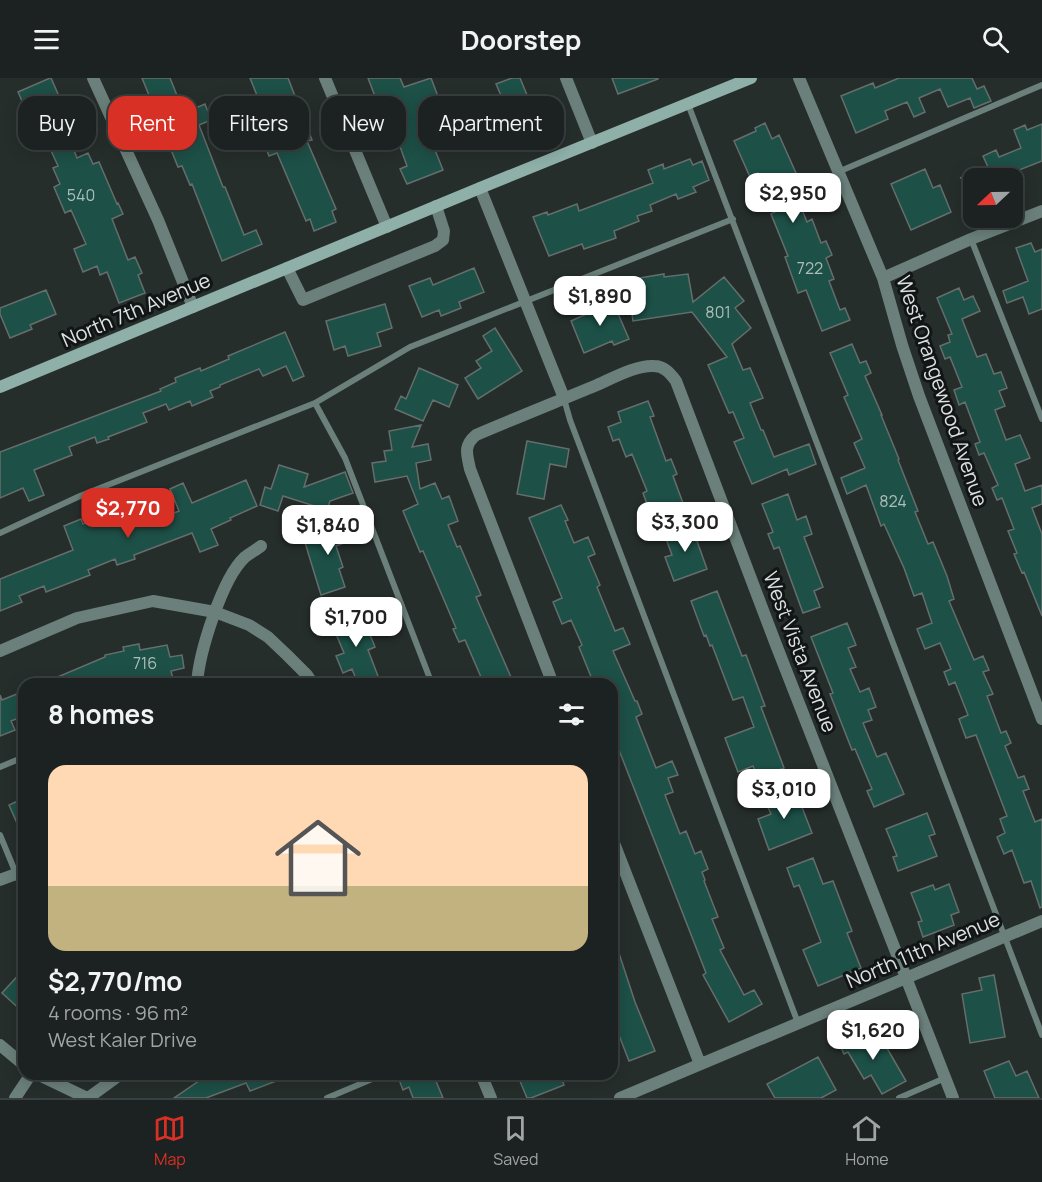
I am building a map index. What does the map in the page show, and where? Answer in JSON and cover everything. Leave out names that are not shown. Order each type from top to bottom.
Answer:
[{"type":"main road","name":"North 7th Avenue","points":[[0,387],[751,78]]},
{"type":"street","points":[[93,78],[158,220],[193,307]]},
{"type":"street","points":[[325,78],[387,227]]},
{"type":"street","points":[[566,78],[592,143]]},
{"type":"street","name":"West Orangewood Avenue","points":[[800,78],[883,278],[919,396],[1042,719]]},
{"type":"street","points":[[480,188],[564,399],[476,435],[469,441],[467,447],[470,470],[551,678]]},
{"type":"street","points":[[287,268],[303,300],[435,246],[443,240],[444,231],[436,206]]},
{"type":"street","points":[[883,278],[971,239],[1042,212]]},
{"type":"street","name":"West Vista Avenue","points":[[564,399],[636,369],[653,365],[666,369],[676,381],[953,1098]]},
{"type":"street","points":[[197,678],[214,612],[234,572],[245,558],[261,546]]},
{"type":"street","points":[[0,651],[77,618],[153,601],[214,612],[249,625],[268,637],[308,678]]},
{"type":"street","points":[[618,853],[700,1064]]},
{"type":"street","points":[[0,880],[18,874]]},
{"type":"street","name":"North 11th Avenue","points":[[620,1098],[1042,921]]},
{"type":"street","points":[[0,1046],[18,1060]]},
{"type":"street","points":[[15,1098],[27,1080]]},
{"type":"street","points":[[50,1080],[88,1098],[113,1080]]},
{"type":"street","points":[[484,1080],[491,1098]]},
{"type":"lane","points":[[838,172],[1042,85]]},
{"type":"lane","points":[[688,104],[1042,1035]]},
{"type":"lane","points":[[0,533],[80,496],[315,403],[410,347],[733,219]]},
{"type":"lane","points":[[971,239],[1042,419]]},
{"type":"lane","points":[[564,399],[798,1023]]},
{"type":"lane","points":[[315,403],[345,458],[430,678]]},
{"type":"lane","points":[[0,767],[18,760]]},
{"type":"lane","points":[[0,835],[18,869]]},
{"type":"lane","points":[[899,1098],[945,1078]]},
{"type":"lane","points":[[327,1098],[370,1080]]},
{"type":"building","points":[[51,78],[59,96],[20,96],[18,92]]},
{"type":"building","points":[[142,78],[170,78],[177,96],[149,96]]},
{"type":"building","points":[[250,78],[288,78],[295,96],[257,96]]},
{"type":"building","points":[[368,78],[400,78],[404,87],[431,78],[438,96],[418,96],[418,150],[435,150],[443,170],[407,184],[400,169],[407,166],[401,150],[406,150],[406,96],[375,96]]},
{"type":"building","points":[[512,78],[520,78],[527,96],[501,96],[496,84]]},
{"type":"building","points":[[612,78],[658,78],[658,79],[618,94]]},
{"type":"building","points":[[899,78],[972,78],[977,89],[984,86],[991,101],[974,108],[970,98],[948,107],[940,89],[919,98],[925,112],[914,117],[907,102],[885,111],[888,119],[856,133],[841,96],[873,83],[875,88]]},
{"type":"building","points":[[205,104],[209,121],[199,125],[223,187],[225,187],[244,235],[256,230],[262,244],[222,261],[192,184],[190,185],[182,166],[178,167],[171,150],[197,150],[197,107]]},
{"type":"building","points":[[765,123],[772,139],[779,135],[800,182],[792,185],[807,222],[812,219],[821,243],[826,241],[832,255],[826,258],[834,279],[829,281],[840,310],[845,308],[850,320],[822,331],[806,290],[798,293],[785,257],[788,256],[771,214],[775,212],[758,173],[750,177],[734,141],[756,131],[755,128]]},
{"type":"building","points":[[1042,124],[1042,161],[1023,168],[985,168],[988,167],[983,156],[996,150],[999,157],[1021,148],[1014,130],[1025,125],[1027,130]]},
{"type":"building","points":[[309,146],[336,209],[332,211],[336,222],[314,231],[310,219],[306,221],[277,153],[269,156],[267,150],[309,150]]},
{"type":"building","points":[[51,150],[74,150],[77,158],[88,153],[93,164],[99,162],[123,214],[112,219],[128,260],[135,257],[142,273],[138,275],[145,293],[119,303],[107,272],[100,275],[97,266],[83,272],[74,249],[86,244],[71,210],[65,213],[54,187],[60,184],[53,168],[58,166]]},
{"type":"building","points":[[690,159],[693,165],[702,161],[709,180],[693,187],[696,192],[678,199],[676,194],[650,205],[652,211],[637,216],[639,221],[614,231],[616,238],[584,249],[582,244],[549,256],[533,217],[547,212],[548,215],[577,204],[579,211],[653,183],[648,170],[663,164],[664,169]]},
{"type":"building","points":[[925,169],[933,188],[940,185],[951,212],[911,230],[891,184]]},
{"type":"building","points":[[1031,243],[1035,252],[1042,249],[1042,309],[1029,314],[1023,297],[1007,303],[1003,291],[1028,281],[1016,248]]},
{"type":"building","points":[[474,268],[484,292],[459,302],[461,308],[441,316],[439,310],[422,317],[409,286],[430,278],[433,285]]},
{"type":"building","points":[[664,274],[664,277],[688,274],[693,302],[724,277],[744,301],[735,308],[751,328],[732,344],[743,370],[750,368],[763,398],[750,403],[761,430],[763,430],[774,457],[809,444],[816,464],[789,475],[787,469],[752,484],[734,442],[744,438],[733,412],[729,413],[708,365],[727,357],[692,312],[633,321],[627,280]]},
{"type":"building","points":[[959,288],[964,300],[973,296],[980,311],[962,319],[977,357],[986,354],[994,374],[1001,372],[1007,388],[999,391],[1005,406],[995,410],[1006,440],[1020,435],[1030,458],[1015,464],[1025,491],[1042,485],[1042,504],[1032,508],[1042,534],[1042,616],[1014,554],[1017,553],[1008,531],[1014,529],[1002,498],[997,500],[992,488],[998,485],[984,453],[979,455],[975,444],[980,442],[965,402],[959,405],[954,390],[962,387],[950,357],[945,359],[940,346],[950,342],[948,335],[952,334],[937,298]]},
{"type":"building","points":[[46,290],[56,314],[30,325],[32,329],[10,338],[0,314],[0,308]]},
{"type":"building","points":[[610,295],[629,339],[614,345],[612,341],[584,353],[571,321],[602,307],[599,299]]},
{"type":"building","points":[[385,304],[392,328],[377,333],[381,346],[348,356],[345,346],[334,350],[326,321]]},
{"type":"building","points":[[495,328],[522,371],[478,399],[465,378],[481,368],[476,361],[492,351],[483,336]]},
{"type":"building","points":[[285,332],[304,376],[293,381],[286,366],[263,376],[259,369],[220,385],[210,391],[213,397],[192,406],[190,401],[169,410],[166,404],[143,413],[147,422],[97,443],[95,437],[69,447],[72,455],[34,470],[44,495],[29,501],[23,488],[0,498],[0,452],[161,391],[160,389],[176,382],[175,378],[200,368],[201,371],[229,359],[228,356]]},
{"type":"building","points":[[852,344],[860,363],[866,361],[871,373],[865,376],[899,459],[918,511],[915,512],[928,544],[933,542],[947,576],[954,599],[949,601],[974,660],[983,656],[989,670],[983,672],[993,694],[987,696],[1001,733],[1006,731],[1011,743],[1005,746],[1018,778],[1024,776],[1029,789],[1023,791],[1035,822],[1042,819],[1042,907],[1040,908],[1031,881],[1024,883],[1012,850],[1004,854],[997,837],[1005,833],[1000,819],[1007,816],[976,735],[966,738],[959,719],[968,715],[955,682],[949,685],[944,672],[951,669],[940,643],[925,649],[917,629],[932,623],[922,593],[914,596],[884,524],[881,526],[866,485],[847,494],[841,478],[865,468],[854,443],[862,439],[844,397],[848,395],[830,353]]},
{"type":"building","points":[[419,368],[458,385],[449,407],[433,400],[423,421],[395,409],[401,396],[406,399]]},
{"type":"building","points":[[648,401],[654,416],[650,417],[666,461],[671,459],[677,474],[673,476],[683,503],[651,515],[643,493],[647,491],[632,454],[626,457],[619,439],[613,441],[608,427],[621,422],[618,412]]},
{"type":"building","points":[[421,425],[412,447],[428,444],[431,460],[416,463],[420,489],[435,483],[442,499],[449,496],[458,521],[448,525],[457,547],[460,546],[481,595],[476,597],[511,678],[481,678],[465,640],[459,642],[453,629],[456,628],[403,511],[418,504],[407,476],[375,482],[372,463],[386,461],[384,451],[392,450],[389,431]]},
{"type":"building","points":[[527,441],[569,449],[566,467],[550,464],[544,499],[517,494]]},
{"type":"building","points":[[279,465],[308,474],[304,487],[345,472],[353,493],[330,501],[327,510],[283,496],[278,511],[260,505],[265,487],[271,489]]},
{"type":"building","points":[[246,480],[257,506],[211,529],[218,545],[200,552],[192,533],[134,555],[135,559],[117,565],[115,559],[88,570],[90,575],[46,592],[44,586],[19,596],[22,602],[0,611],[0,579],[73,550],[64,526],[81,519],[83,524],[131,507],[136,519],[145,516],[148,523],[179,511],[170,489],[183,483],[192,503]]},
{"type":"building","points":[[788,494],[797,520],[806,516],[812,534],[804,537],[823,587],[814,591],[820,607],[803,613],[779,547],[774,549],[768,534],[773,532],[762,504]]},
{"type":"building","points":[[561,505],[574,543],[588,537],[595,554],[588,557],[600,585],[597,587],[615,631],[623,628],[630,644],[613,651],[642,714],[636,717],[656,768],[672,761],[678,775],[668,778],[673,792],[665,795],[680,834],[686,831],[695,854],[701,851],[708,869],[702,872],[718,917],[712,919],[724,948],[720,950],[744,995],[754,990],[762,1004],[729,1022],[703,975],[706,973],[618,747],[618,678],[592,678],[579,647],[582,645],[571,620],[562,624],[553,602],[562,598],[529,518]]},
{"type":"building","points":[[346,522],[352,540],[336,546],[343,567],[339,569],[345,587],[321,595],[303,536]]},
{"type":"building","points":[[696,524],[701,540],[697,541],[707,569],[674,581],[665,557],[672,555],[665,536]]},
{"type":"building","points":[[717,591],[742,656],[746,655],[765,706],[761,707],[784,768],[758,778],[753,766],[738,772],[725,738],[754,727],[743,697],[733,700],[712,645],[710,646],[706,635],[704,636],[691,601]]},
{"type":"building","points":[[360,610],[375,647],[368,650],[379,678],[356,678],[352,669],[343,673],[336,656],[344,653],[331,622]]},
{"type":"building","points":[[847,623],[856,645],[848,648],[856,667],[850,669],[860,692],[869,688],[876,707],[868,710],[872,720],[863,723],[877,757],[886,753],[904,794],[874,807],[867,791],[872,789],[855,749],[852,750],[811,637]]},
{"type":"building","points":[[139,644],[140,650],[167,645],[170,657],[182,655],[184,668],[171,671],[173,678],[55,678],[105,657],[105,655],[124,651],[123,647]]},
{"type":"building","points":[[18,693],[18,718],[11,721],[15,730],[0,736],[0,695],[2,700]]},
{"type":"building","points":[[795,789],[812,833],[769,850],[758,819],[771,814],[765,801]]},
{"type":"building","points":[[18,801],[18,825],[9,805]]},
{"type":"building","points":[[927,813],[935,834],[929,836],[937,856],[898,871],[893,857],[897,856],[886,829]]},
{"type":"building","points":[[813,858],[823,884],[833,881],[852,931],[847,933],[861,968],[818,986],[803,950],[821,942],[799,885],[794,887],[787,868]]},
{"type":"building","points":[[949,884],[959,912],[951,915],[954,925],[923,937],[918,922],[922,921],[911,893],[933,885],[935,890]]},
{"type":"building","points":[[618,950],[635,1002],[655,1051],[629,1061],[618,1033]]},
{"type":"building","points":[[994,975],[1005,1037],[970,1043],[962,994],[982,990],[979,978]]},
{"type":"building","points":[[18,976],[18,1008],[2,993]]},
{"type":"building","points":[[854,1029],[862,1047],[880,1036],[906,1081],[882,1094],[871,1075],[864,1079],[848,1052],[844,1054],[836,1037]]},
{"type":"building","points":[[818,1057],[836,1090],[821,1098],[775,1098],[767,1084]]},
{"type":"building","points":[[1009,1061],[1016,1076],[1027,1071],[1039,1098],[995,1098],[984,1071]]},
{"type":"building","points":[[200,1080],[279,1080],[250,1091],[246,1083],[206,1098],[174,1098]]},
{"type":"building","points":[[399,1080],[436,1080],[443,1098],[413,1098],[409,1087],[403,1090]]},
{"type":"building","points":[[520,1080],[562,1080],[564,1085],[527,1098]]}]
